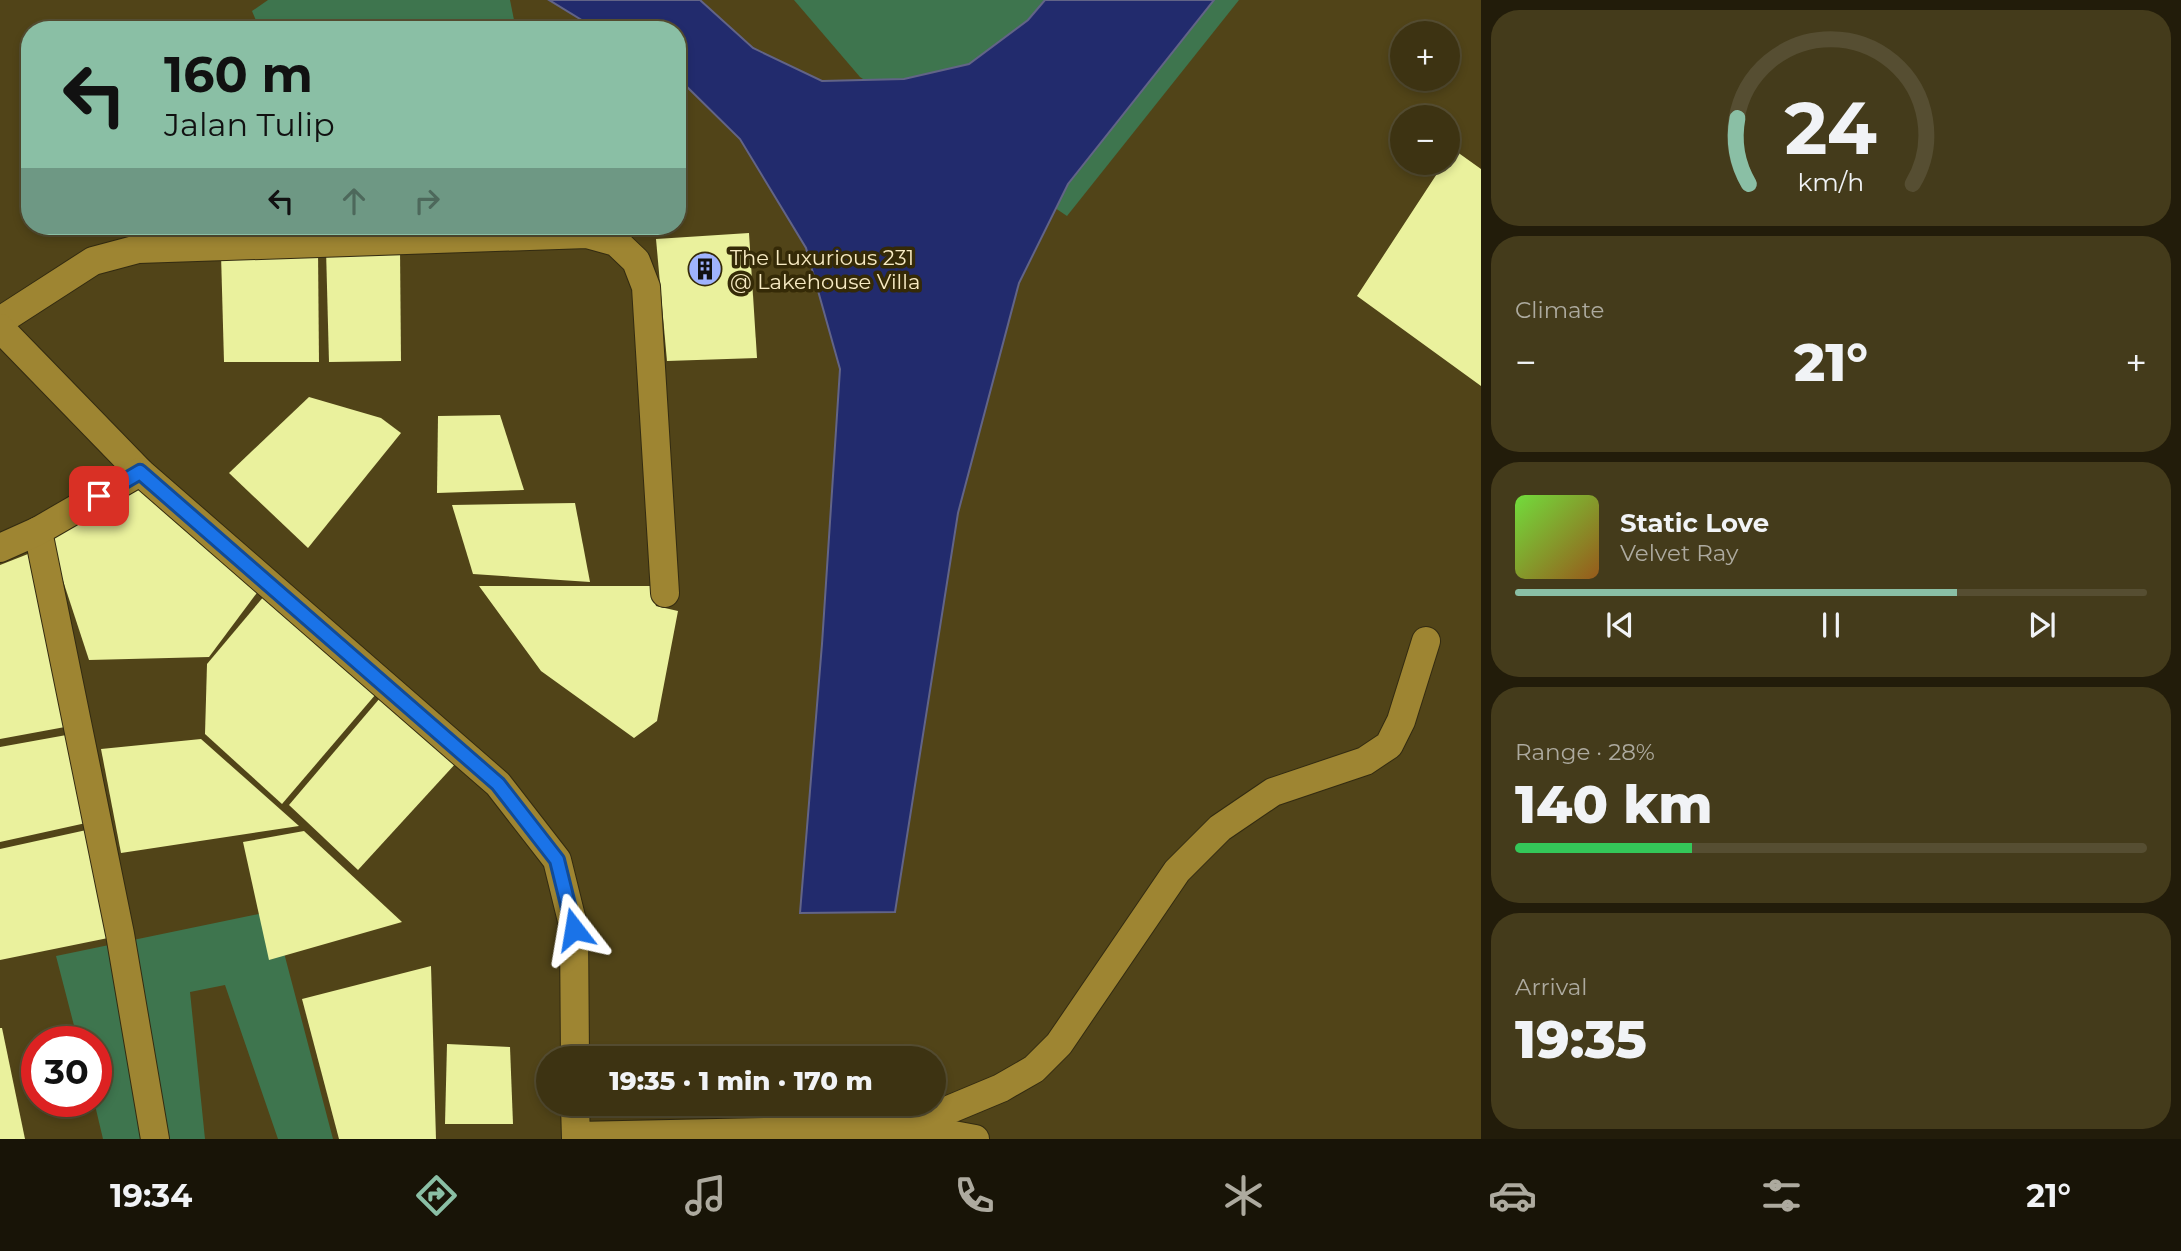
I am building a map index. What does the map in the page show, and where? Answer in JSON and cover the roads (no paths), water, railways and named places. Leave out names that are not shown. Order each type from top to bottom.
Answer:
[{"type":"street","points":[[0,321],[93,261],[138,250],[559,235]]},
{"type":"street","points":[[591,235],[616,242],[636,261],[646,287],[665,593]]},
{"type":"street","points":[[0,328],[140,472],[498,784],[557,860],[574,929],[575,1046]]},
{"type":"street","points":[[0,548],[38,531],[140,472]]},
{"type":"street","points":[[38,531],[120,934],[155,1139]]},
{"type":"street","points":[[898,1130],[1001,1088],[1034,1069],[1059,1044],[1177,871],[1220,828],[1273,792],[1365,761],[1389,745],[1401,721],[1426,641]]},
{"type":"street","points":[[576,1116],[576,1138],[863,1129],[937,1132],[975,1139]]},
{"type":"place","name":"The Luxurious 231 @ Lakehouse Villa","points":[[705,269]]}]
